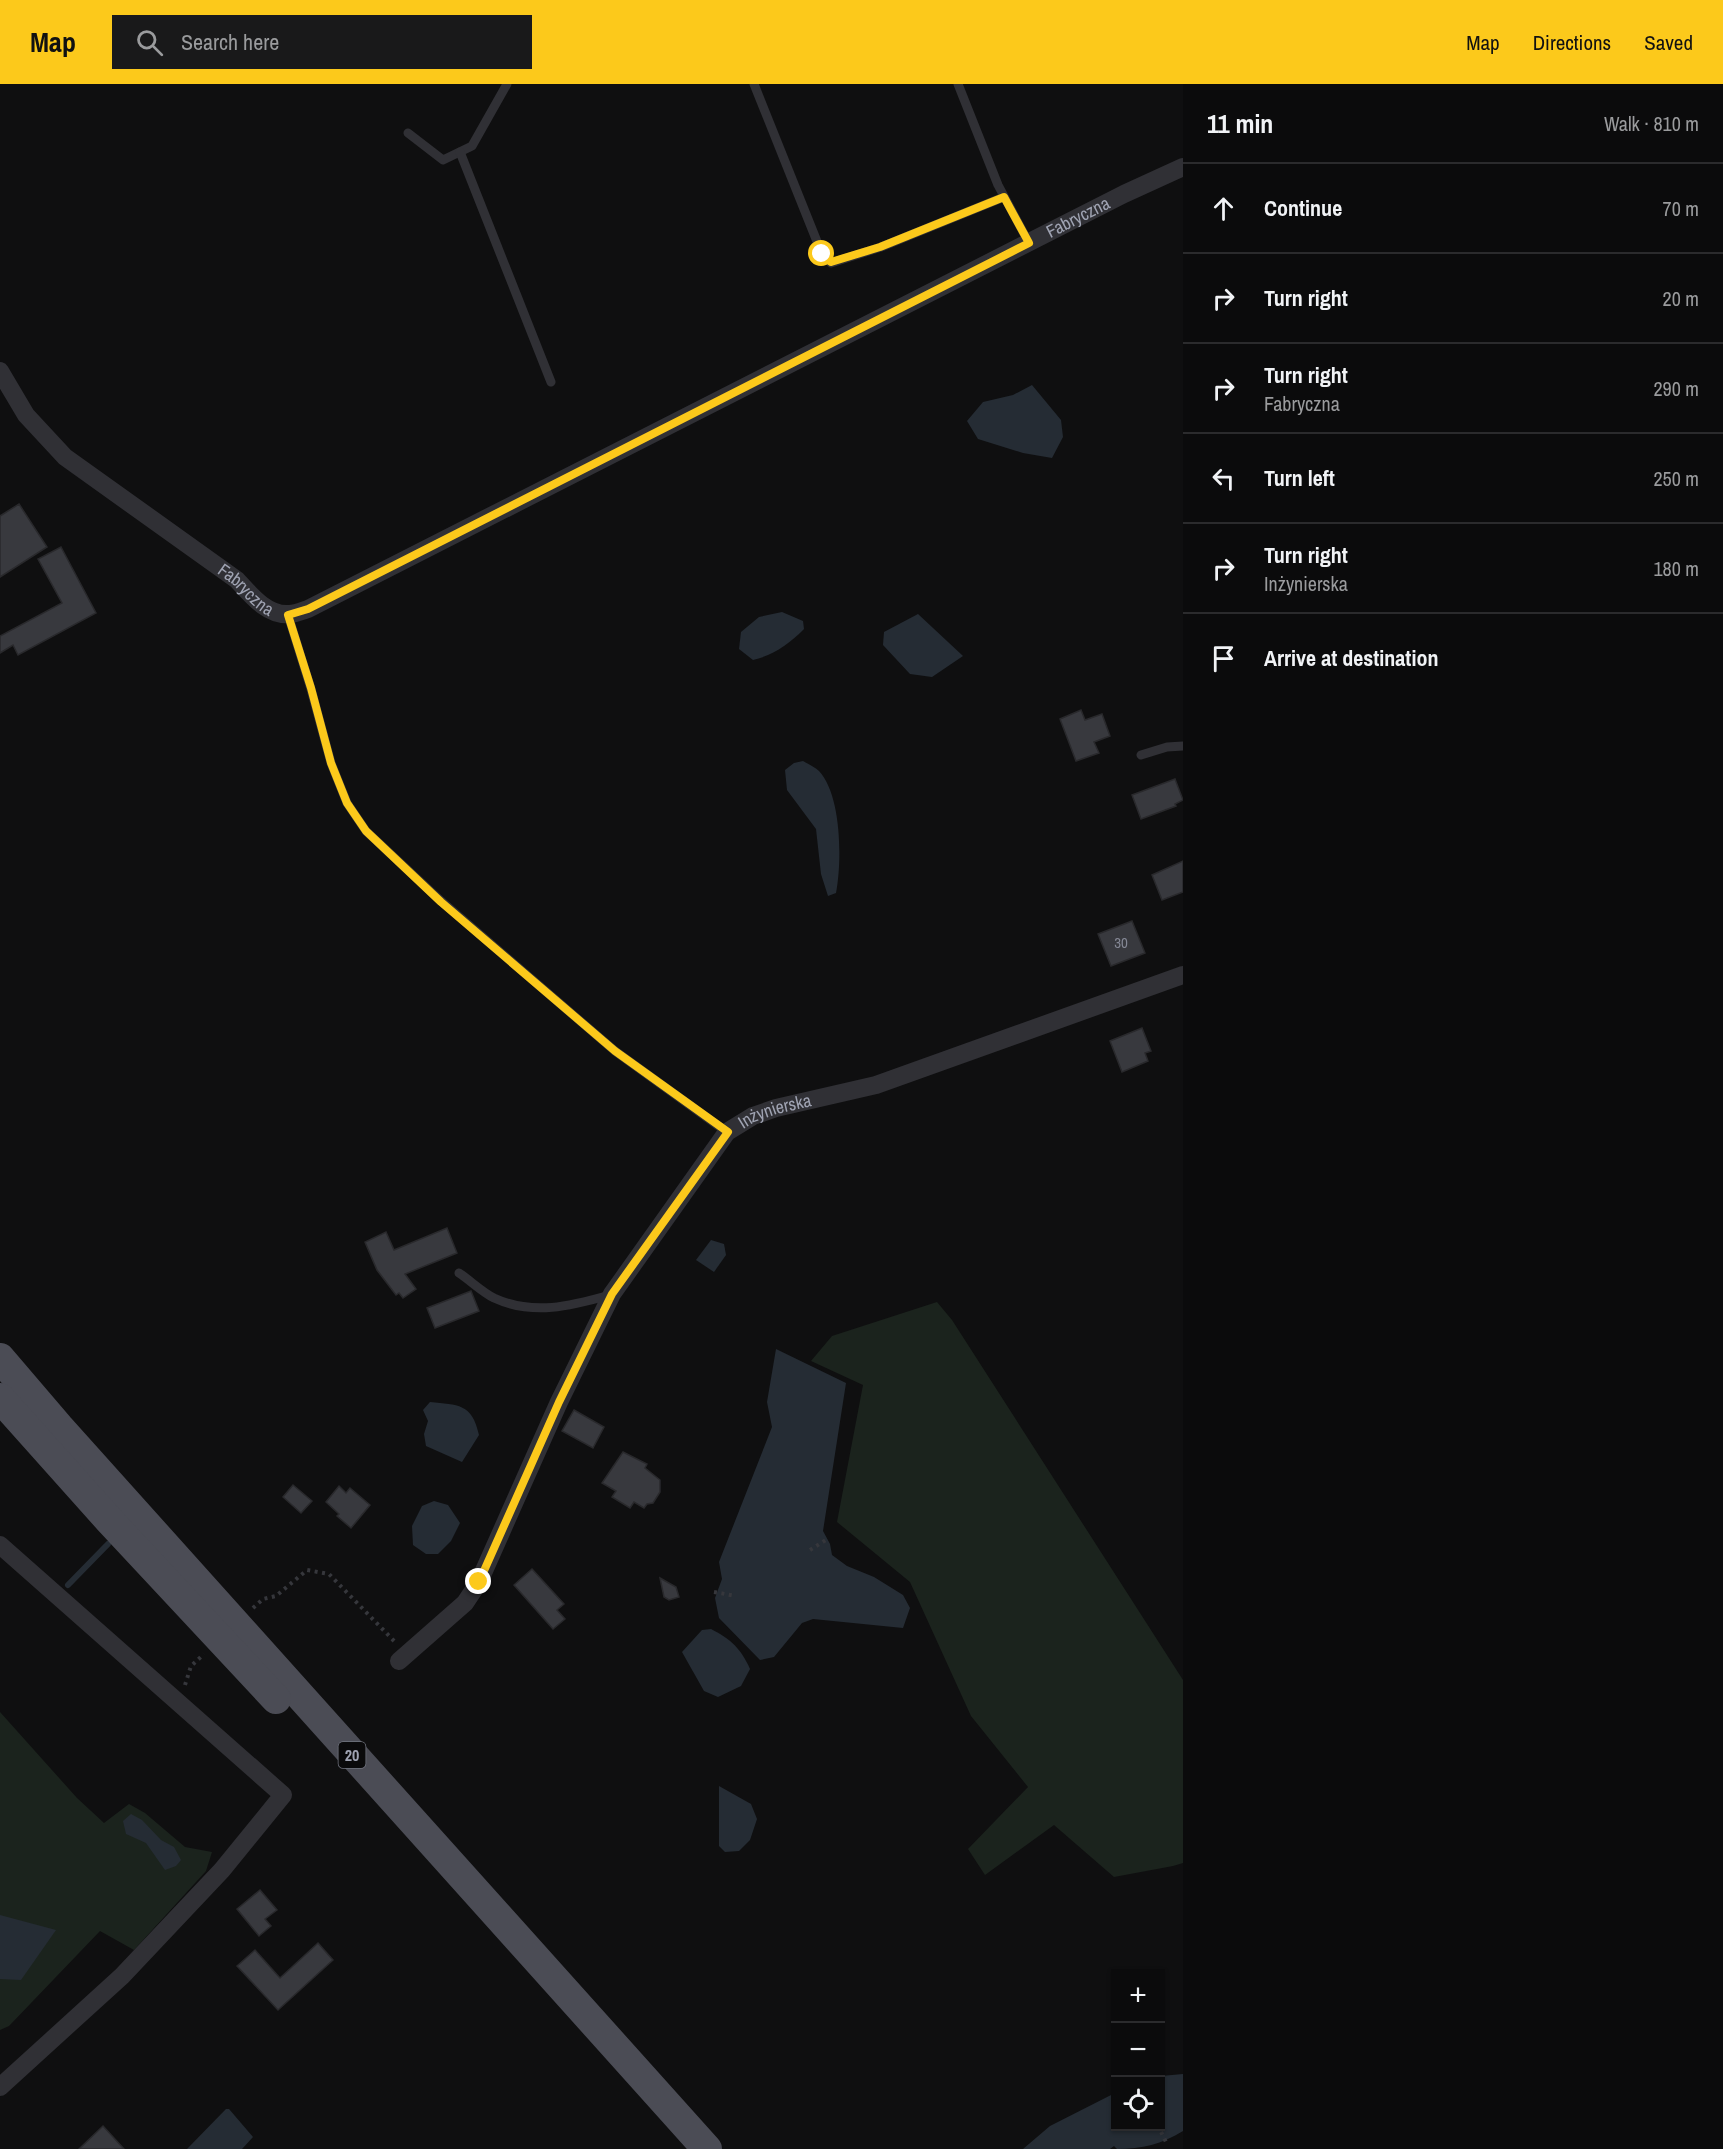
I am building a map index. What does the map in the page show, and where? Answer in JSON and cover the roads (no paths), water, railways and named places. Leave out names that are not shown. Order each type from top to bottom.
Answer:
[{"type":"main road","name":"20","points":[[0,1358],[707,2149]]},
{"type":"main road","name":"20","points":[[0,1398],[109,1520],[295,1720],[682,2149]]},
{"type":"street","name":"Fabryczna","points":[[0,371],[26,415],[65,457],[237,580],[261,605],[274,612],[288,615],[308,609],[1124,194],[1183,167]]},
{"type":"street","name":"Inżynierska","points":[[404,1657],[465,1603],[479,1582],[559,1402],[612,1294],[728,1132],[753,1116],[776,1108],[876,1085],[1183,975]]},
{"type":"street","points":[[0,1545],[283,1795],[222,1870],[122,1976],[0,2087]]},
{"type":"lane","points":[[408,133],[443,160],[460,152],[472,146],[507,84]]},
{"type":"lane","points":[[754,84],[822,254],[831,262],[880,247],[1004,197]]},
{"type":"lane","points":[[958,84],[1004,197],[1029,243]]},
{"type":"lane","points":[[460,152],[551,382]]},
{"type":"lane","points":[[288,615],[331,763],[347,803],[366,831],[441,902],[615,1051],[728,1132]]},
{"type":"lane","points":[[1141,755],[1167,747],[1183,746]]},
{"type":"lane","points":[[459,1273],[493,1297],[529,1309],[553,1308],[612,1294]]},
{"type":"waterway","points":[[68,1585],[108,1544]]}]
